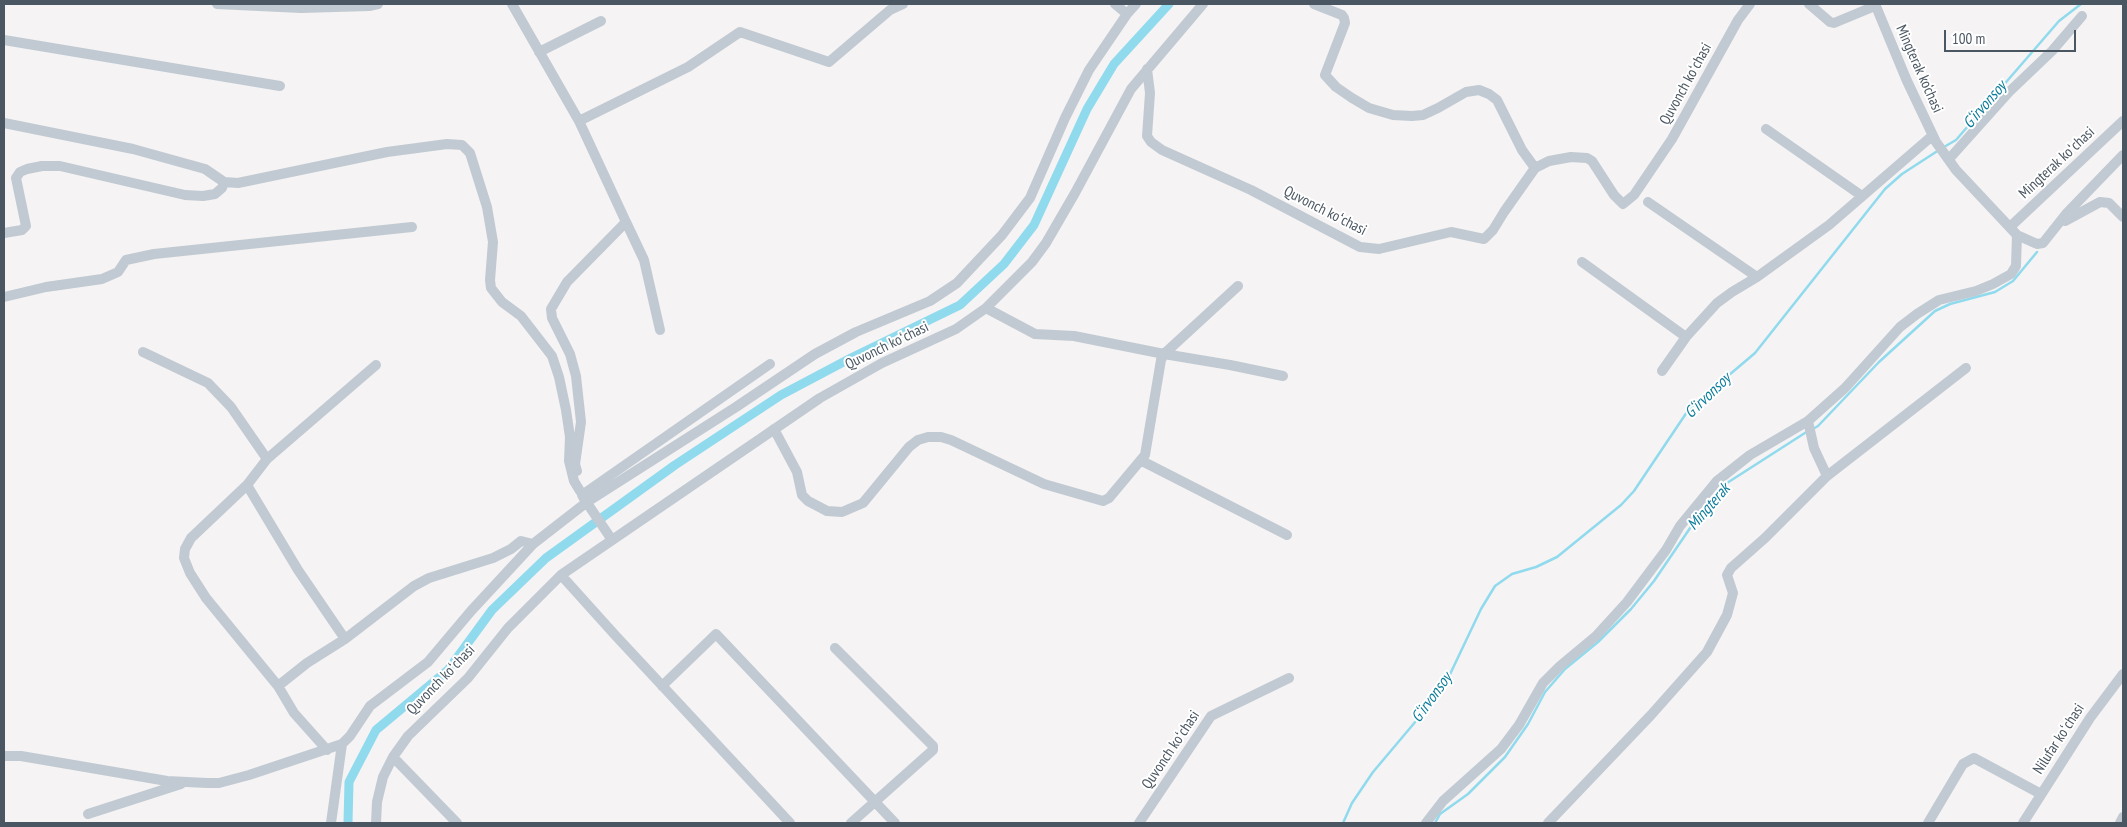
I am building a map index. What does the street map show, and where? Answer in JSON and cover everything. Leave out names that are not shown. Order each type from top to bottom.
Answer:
[{"type":"street","points":[[217,4],[302,8],[369,6],[378,4]]},
{"type":"street","points":[[512,4],[579,121],[644,260],[660,330]]},
{"type":"street","points":[[579,121],[688,67],[740,32],[829,62],[890,10],[903,4]]},
{"type":"street","points":[[1115,4],[1127,14]]},
{"type":"street","points":[[583,496],[736,407],[814,354],[856,332],[930,301],[958,283],[1002,235],[1030,198],[1064,118],[1089,70],[1127,14],[1136,4]]},
{"type":"street","name":"Quvonch koʻchasi","points":[[376,823],[377,802],[383,777],[393,757],[408,736],[468,678],[508,628],[561,575],[820,398],[882,363],[956,329],[986,308],[1032,262],[1046,243],[1131,89],[1203,4]]},
{"type":"street","points":[[1314,4],[1342,15],[1344,18],[1345,23],[1325,75],[1336,88],[1369,108],[1393,115],[1412,116],[1438,108],[1466,92],[1479,90],[1489,94],[1497,100],[1522,150],[1535,168]]},
{"type":"street","name":"Quvonch koʻchasi","points":[[1147,69],[1150,92],[1147,136],[1151,142],[1162,150],[1251,190],[1360,247],[1379,249],[1451,232],[1484,239],[1493,230],[1535,168],[1549,161],[1571,157],[1587,158],[1592,162],[1614,195],[1623,204],[1634,195],[1672,139],[1738,20],[1750,4]]},
{"type":"street","points":[[1809,4],[1830,22],[1834,23],[1875,5]]},
{"type":"street","name":"Mingterak ko‘chasi","points":[[1875,5],[1934,139],[1949,159],[1983,200],[2014,230],[2037,244],[2043,243],[2057,226]]},
{"type":"street","points":[[1949,159],[2010,92],[2052,51],[2082,16]]},
{"type":"street","points":[[539,52],[600,21]]},
{"type":"street","points":[[4,40],[280,86]]},
{"type":"street","name":"Mingterak koʻchasi","points":[[2014,230],[2123,121]]},
{"type":"street","points":[[4,123],[133,149],[205,169],[224,182],[238,183],[387,152],[447,144],[462,145],[470,153],[487,207],[494,242],[490,280],[491,288],[502,302],[521,316],[552,356],[559,377],[566,410],[570,437],[570,461],[574,481],[612,540]]},
{"type":"street","points":[[1766,129],[1862,196]]},
{"type":"street","points":[[1662,371],[1686,337],[1717,303],[1828,226],[1862,196],[1934,139]]},
{"type":"street","points":[[2057,226],[2066,214],[2123,155]]},
{"type":"street","points":[[4,233],[22,230],[26,226],[16,178],[20,172],[42,166],[60,166],[184,195],[203,196],[215,194],[222,188],[224,182]]},
{"type":"street","points":[[1648,202],[1757,277]]},
{"type":"street","points":[[2057,226],[2100,202],[2109,203],[2123,217]]},
{"type":"street","points":[[583,496],[575,464],[581,422],[577,384],[570,354],[552,318],[551,309],[567,282],[626,222]]},
{"type":"street","points":[[4,298],[46,287],[102,279],[118,272],[126,260],[154,254],[412,227]]},
{"type":"street","points":[[1426,823],[1443,801],[1501,749],[1519,725],[1543,683],[1596,636],[1627,602],[1666,550],[1680,526],[1716,481],[1750,455],[1809,424],[1845,388],[1900,327],[1917,314],[1939,300],[1976,291],[1994,284],[2011,274],[2016,266],[2014,230]]},
{"type":"street","points":[[1582,262],[1686,337]]},
{"type":"street","points":[[774,429],[797,472],[802,495],[808,502],[827,511],[842,512],[863,503],[909,447],[918,440],[928,437],[941,437],[951,440],[1044,484],[1102,501],[1109,498],[1142,461],[1148,444],[1161,360],[1164,354],[1238,286]]},
{"type":"street","points":[[986,308],[1035,334],[1074,336],[1284,376]]},
{"type":"street","points":[[143,352],[208,383],[231,407],[267,459]]},
{"type":"street","points":[[4,756],[21,756],[184,783],[219,783],[249,776],[342,744],[350,736],[370,706],[428,662],[471,611],[533,544],[583,496],[770,364]]},
{"type":"street","points":[[327,750],[294,713],[278,686],[206,598],[184,558],[185,549],[191,538],[247,485],[267,459],[376,365]]},
{"type":"street","points":[[1548,823],[1651,715],[1707,652],[1727,616],[1733,593],[1727,575],[1731,568],[1765,538],[1827,476],[1966,368]]},
{"type":"street","points":[[1809,424],[1814,440],[1814,448],[1827,476]]},
{"type":"street","points":[[1142,461],[1287,535]]},
{"type":"street","points":[[247,485],[298,570],[345,639]]},
{"type":"street","points":[[278,686],[345,639],[414,586],[429,578],[493,558],[511,549],[521,541],[533,544]]},
{"type":"street","points":[[561,575],[790,823]]},
{"type":"street","points":[[662,686],[716,634],[895,823]]},
{"type":"street","points":[[835,648],[934,746],[933,750],[851,823]]},
{"type":"street","name":"Nilufar koʻchasi","points":[[2023,823],[2090,718],[2123,674]]},
{"type":"street","name":"Quvonch koʻchasi","points":[[1139,823],[1212,716],[1289,678]]},
{"type":"street","points":[[331,823],[342,744]]},
{"type":"street","points":[[393,757],[457,823]]},
{"type":"street","points":[[1928,823],[1964,764],[1974,758],[2040,794]]},
{"type":"street","points":[[88,814],[184,783]]},
{"type":"street","points":[[2120,823],[2123,817]]},
{"type":"waterway","points":[[348,823],[349,782],[376,730],[448,670],[492,610],[546,558],[675,465],[781,395],[851,358],[960,305],[1004,264],[1034,225],[1087,109],[1114,64],[1169,4]]},
{"type":"waterway","name":"G‘irvonsoy","points":[[1944,147],[1956,140],[2059,21],[2081,4]]},
{"type":"waterway","name":"G‘irvonsoy","points":[[1343,823],[1352,803],[1373,772],[1443,689],[1481,609],[1495,586],[1512,574],[1536,567],[1557,557],[1621,505],[1634,491],[1689,409],[1755,353],[1885,189],[1902,174],[1939,150]]},
{"type":"waterway","name":"Mingterak","points":[[1813,429],[1879,362],[1935,311],[1950,304],[1995,292],[2013,281],[2037,252]]},
{"type":"waterway","name":"Mingterak","points":[[1435,823],[1440,814],[1468,794],[1505,757],[1528,724],[1545,692],[1565,669],[1598,642],[1631,609],[1654,581],[1701,512],[1727,483],[1808,431]]}]
